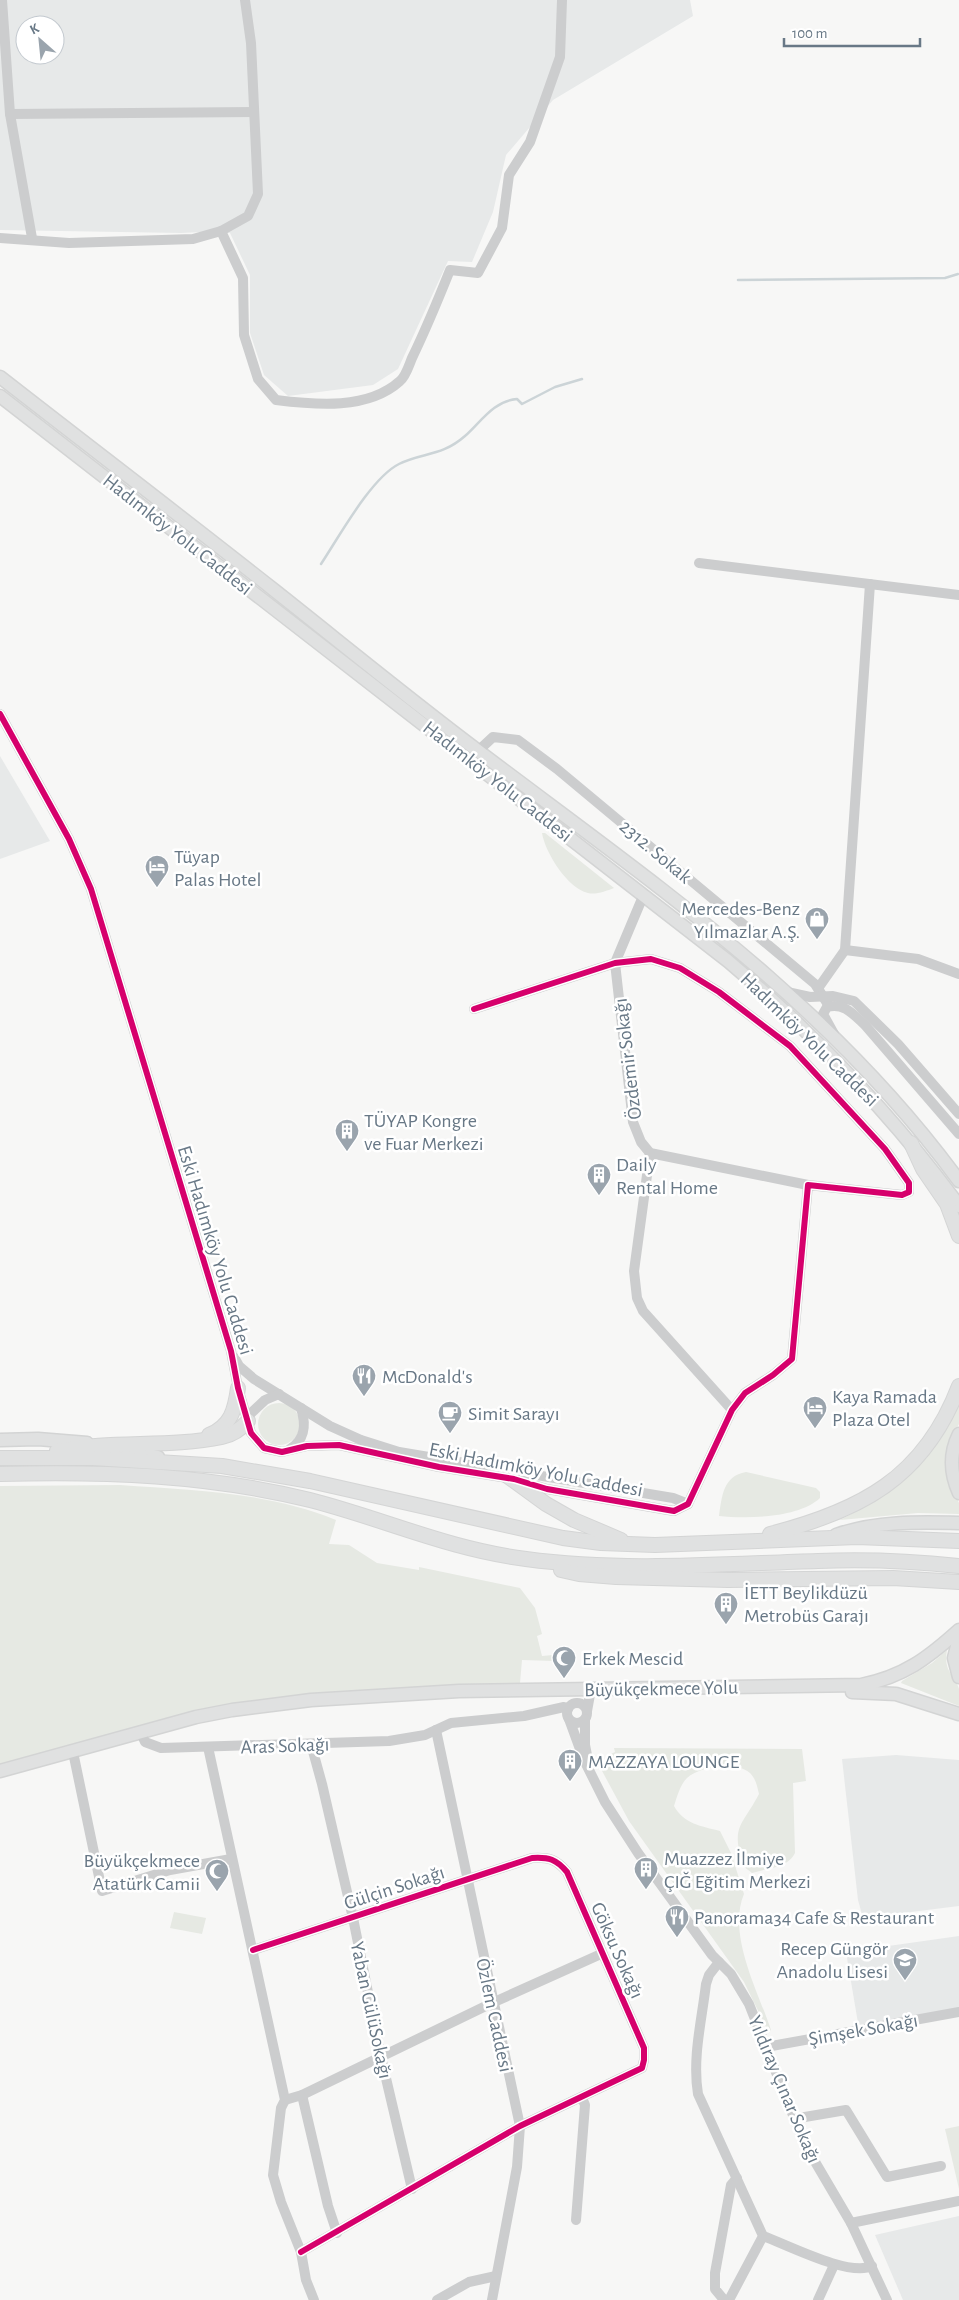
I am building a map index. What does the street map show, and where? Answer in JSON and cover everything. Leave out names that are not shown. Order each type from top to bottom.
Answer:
[{"type":"highway","points":[[911,1143],[922,1169],[947,1204],[959,1236]]},
{"type":"highway","points":[[736,1543],[838,1514],[884,1488],[910,1464],[933,1438],[946,1418],[959,1386]]},
{"type":"highway","points":[[199,1439],[215,1433],[227,1423],[235,1408],[238,1388]]},
{"type":"highway","points":[[25,1457],[101,1444],[223,1437],[235,1432],[248,1419]]},
{"type":"highway","points":[[0,1458],[25,1457],[186,1462],[222,1466],[310,1481],[563,1538],[631,1544],[736,1543],[857,1537],[959,1541]]},
{"type":"highway","points":[[495,1467],[546,1504],[574,1520],[631,1544]]},
{"type":"highway","points":[[0,1474],[120,1475],[227,1484],[311,1500],[478,1552],[562,1563],[644,1567],[858,1560],[959,1566]]},
{"type":"highway","points":[[525,1559],[539,1565],[579,1574],[616,1577],[728,1580],[885,1578],[959,1582]]},
{"type":"main road","name":"Hadımköy Yolu Caddesi","points":[[0,377],[478,751],[574,821],[685,906],[787,992],[839,1041],[898,1105],[959,1181]]},
{"type":"main road","name":"Hadımköy Yolu Caddesi","points":[[0,396],[728,961],[804,1028],[861,1086],[911,1143],[959,1206]]},
{"type":"main road","points":[[959,1434],[951,1456],[952,1474],[959,1493]]},
{"type":"main road","points":[[0,1440],[38,1439],[101,1444],[186,1462]]},
{"type":"main road","points":[[828,1538],[860,1528],[886,1524],[959,1523]]},
{"type":"main road","points":[[800,1687],[846,1686],[881,1681],[904,1672],[924,1660],[959,1630]]},
{"type":"main road","points":[[959,1638],[954,1658],[959,1677]]},
{"type":"main road","points":[[800,1687],[841,1692],[896,1694],[959,1714]]},
{"type":"main road","name":"Büyükçekmece Yolu","points":[[0,1771],[196,1717],[269,1704],[459,1691],[523,1692],[591,1689],[800,1687]]},
{"type":"street","points":[[2,0],[10,114],[32,238]]},
{"type":"street","points":[[0,238],[32,238],[69,243],[193,239],[221,231],[248,216],[258,194],[251,43],[245,0]]},
{"type":"street","points":[[221,231],[243,278],[244,335],[252,361],[258,379],[276,400],[307,404],[337,404],[379,396],[402,380],[429,324],[450,270],[478,273],[502,228],[509,175],[530,142],[560,57],[562,0]]},
{"type":"street","points":[[10,114],[254,112]]},
{"type":"street","points":[[699,563],[959,595]]},
{"type":"street","points":[[818,987],[845,950],[870,584]]},
{"type":"street","name":"Eski Hadımköy Yolu Caddesi","points":[[0,714],[69,839],[91,889],[231,1351],[238,1388],[256,1441],[264,1448],[282,1452],[307,1446],[339,1445],[439,1463],[570,1493],[674,1511],[688,1504]]},
{"type":"street","name":"2312. Sokak","points":[[478,751],[493,737],[518,740],[613,815],[818,987],[826,1002],[823,1014],[839,1041]]},
{"type":"street","name":"Özdemir Sokağı","points":[[644,894],[615,963],[633,1122],[640,1142],[650,1153]]},
{"type":"street","points":[[845,950],[918,959],[959,974]]},
{"type":"street","points":[[474,1009],[615,963],[651,960],[680,968],[719,992],[784,1042],[814,1071],[884,1149],[909,1182],[909,1192],[902,1195],[887,1194],[808,1185],[650,1153],[634,1271],[638,1298],[643,1311],[732,1410]]},
{"type":"street","points":[[787,992],[843,1007],[852,1012],[959,1134]]},
{"type":"street","points":[[826,1002],[833,996],[854,1001],[898,1044],[959,1114]]},
{"type":"street","points":[[688,1504],[732,1410],[745,1392],[773,1375],[792,1360],[808,1185]]},
{"type":"street","name":"Eski Hadımköy Yolu Caddesi","points":[[231,1351],[239,1366],[254,1379],[330,1426],[361,1440],[439,1463],[495,1467],[674,1498],[688,1504]]},
{"type":"street","points":[[248,1419],[265,1400],[279,1394]]},
{"type":"street","points":[[289,1449],[298,1443],[303,1435],[305,1419],[301,1408]]},
{"type":"street","points":[[570,1493],[575,1490],[579,1481]]},
{"type":"street","name":"Yıldıray Çınar Sokağı","points":[[591,1689],[586,1715],[584,1745],[587,1754],[606,1793],[654,1866],[713,1947],[719,1962]]},
{"type":"street","name":"Yıldıray Çınar Sokağı","points":[[557,1690],[568,1712],[584,1760],[605,1802],[643,1860],[712,1955],[731,1974],[748,2004],[804,2143],[851,2223],[887,2300]]},
{"type":"street","points":[[579,1704],[583,1706],[586,1715],[576,1722],[568,1712],[579,1704]]},
{"type":"street","name":"Aras Sokağı","points":[[141,1732],[145,1742],[156,1747],[311,1744],[411,1739],[451,1723],[524,1716],[564,1708],[568,1712]]},
{"type":"street","name":"Özlem Caddesi","points":[[436,1730],[492,2003],[520,2126],[521,2137],[517,2167],[492,2300]]},
{"type":"street","points":[[574,1732],[577,1736],[586,1735]]},
{"type":"street","name":"Yaban GülüSokağı","points":[[311,1744],[353,1918],[381,2057],[412,2189]]},
{"type":"street","points":[[208,1747],[285,2100],[281,2108],[273,2175],[301,2252],[306,2280],[314,2300]]},
{"type":"street","points":[[73,1752],[102,1891],[170,1870],[231,1859]]},
{"type":"street","name":"Gülçin Sokağı","points":[[253,1950],[532,1858],[546,1857]]},
{"type":"street","name":"Göksu Sokağı","points":[[546,1857],[557,1860],[567,1872],[601,1954],[644,2048],[642,2068],[582,2098]]},
{"type":"street","points":[[285,2100],[302,2094],[492,2003],[601,1954]]},
{"type":"street","points":[[719,1962],[709,1975],[706,1984],[696,2064],[698,2094],[763,2236],[834,2265],[857,2269],[872,2266]]},
{"type":"street","name":"Şimşek Sokağı","points":[[766,2047],[959,2012]]},
{"type":"street","points":[[302,2094],[328,2206],[337,2233]]},
{"type":"street","points":[[301,2252],[520,2126],[582,2098],[585,2106],[576,2220]]},
{"type":"street","points":[[793,2119],[846,2110],[887,2177],[941,2166]]},
{"type":"street","points":[[724,2300],[715,2289],[715,2273],[731,2186],[737,2178]]},
{"type":"street","points":[[851,2223],[959,2201]]},
{"type":"street","points":[[730,2300],[763,2236]]},
{"type":"street","points":[[818,2300],[834,2265]]},
{"type":"street","points":[[436,2300],[469,2282],[496,2276]]},
{"type":"shaded area","points":[[0,0],[690,0],[693,16],[553,100],[506,155],[493,212],[472,262],[448,261],[398,369],[373,385],[288,396],[264,375],[250,333],[250,275],[230,233],[221,231],[181,233],[0,230]]},
{"type":"shaded area","points":[[0,756],[50,841],[0,859]]},
{"type":"shaded area","points":[[542,833],[545,833],[614,888],[588,893],[572,884],[552,859]]},
{"type":"shaded area","points":[[279,1403],[294,1409],[300,1424],[294,1439],[279,1445],[264,1439],[258,1424],[264,1409]]},
{"type":"shaded area","points":[[959,1406],[959,1424],[949,1444],[952,1489],[959,1503],[959,1514],[918,1513],[840,1520],[876,1499],[909,1472],[937,1441]]},
{"type":"shaded area","points":[[746,1472],[816,1488],[820,1492],[820,1498],[811,1505],[799,1510],[772,1516],[719,1516],[723,1494],[728,1482],[738,1474]]},
{"type":"shaded area","points":[[120,1485],[230,1494],[283,1503],[336,1520],[329,1544],[349,1545],[377,1563],[419,1570],[419,1567],[520,1588],[535,1608],[542,1634],[537,1636],[542,1656],[553,1655],[554,1661],[522,1660],[520,1683],[296,1697],[0,1766],[0,1486]]},
{"type":"shaded area","points":[[947,1650],[948,1668],[959,1689],[959,1706],[901,1683],[932,1663]]},
{"type":"shaded area","points":[[614,1748],[802,1749],[806,1781],[793,1783],[795,1853],[792,1858],[782,1865],[752,1873],[743,1866],[738,1834],[743,1821],[759,1794],[754,1778],[744,1769],[718,1766],[693,1774],[682,1784],[674,1806],[688,1821],[720,1831],[731,1853],[744,1894],[740,1910],[739,1927],[742,1944],[752,1980],[771,2030],[769,2033],[744,1982],[629,1821],[601,1769],[610,1764],[607,1756],[615,1752]]},
{"type":"shaded area","points":[[896,1755],[959,1760],[959,1906],[863,1918],[858,1900],[842,1759]]},
{"type":"shaded area","points":[[174,1912],[206,1918],[202,1934],[170,1928]]},
{"type":"shaded area","name":"Recep Güngör Anadolu Lisesi","points":[[959,1936],[959,2010],[859,2029],[846,1952]]},
{"type":"shaded area","points":[[959,2126],[959,2189],[945,2129]]},
{"type":"shaded area","points":[[959,2216],[959,2300],[903,2300],[875,2235]]},
{"type":"waterway","points":[[738,280],[945,278],[958,274]]},
{"type":"waterway","points":[[321,564],[356,509],[388,471],[408,460],[448,448],[465,436],[488,413],[501,404],[517,399],[522,404],[555,387],[582,379]]},
{"type":"cycle path","points":[[0,714],[69,839],[91,889],[231,1351],[238,1388],[251,1433],[264,1448],[282,1452],[307,1446],[339,1445],[439,1467],[514,1479],[547,1489],[674,1511],[688,1504],[732,1410],[745,1393],[773,1375],[792,1359],[808,1185],[902,1195],[909,1192],[909,1183],[885,1149],[790,1046],[719,992],[680,968],[651,959],[615,963],[474,1009]]},
{"type":"cycle path","points":[[253,1950],[532,1858],[548,1859],[559,1864],[567,1872],[644,2048],[642,2068],[520,2126],[301,2252]]},
{"type":"place","name":"Tüyap Palas Hotel","points":[[157,888]]},
{"type":"place","name":"Mercedes-Benz Yılmazlar A.Ş.","points":[[817,940]]},
{"type":"place","name":"TÜYAP Kongre ve Fuar Merkezi","points":[[347,1152]]},
{"type":"place","name":"Daily Rental Home","points":[[599,1196]]},
{"type":"place","name":"McDonald's","points":[[364,1397]]},
{"type":"place","name":"Kaya Ramada Plaza Otel","points":[[815,1429]]},
{"type":"place","name":"Simit Sarayı","points":[[450,1434]]},
{"type":"place","name":"İETT Beylikdüzü Metrobüs Garajı","points":[[726,1625]]},
{"type":"place","name":"Erkek Mescid","points":[[564,1679]]},
{"type":"place","name":"MAZZAYA LOUNGE","points":[[570,1782]]},
{"type":"place","name":"Muazzez İlmiye ÇIĞ Eğitim Merkezi","points":[[646,1890]]},
{"type":"place","name":"Büyükçekmece Atatürk Camii","points":[[217,1892]]},
{"type":"place","name":"Panorama34 Cafe & Restaurant","points":[[677,1938]]},
{"type":"place","name":"Recep Güngör Anadolu Lisesi","points":[[905,1981]]}]
